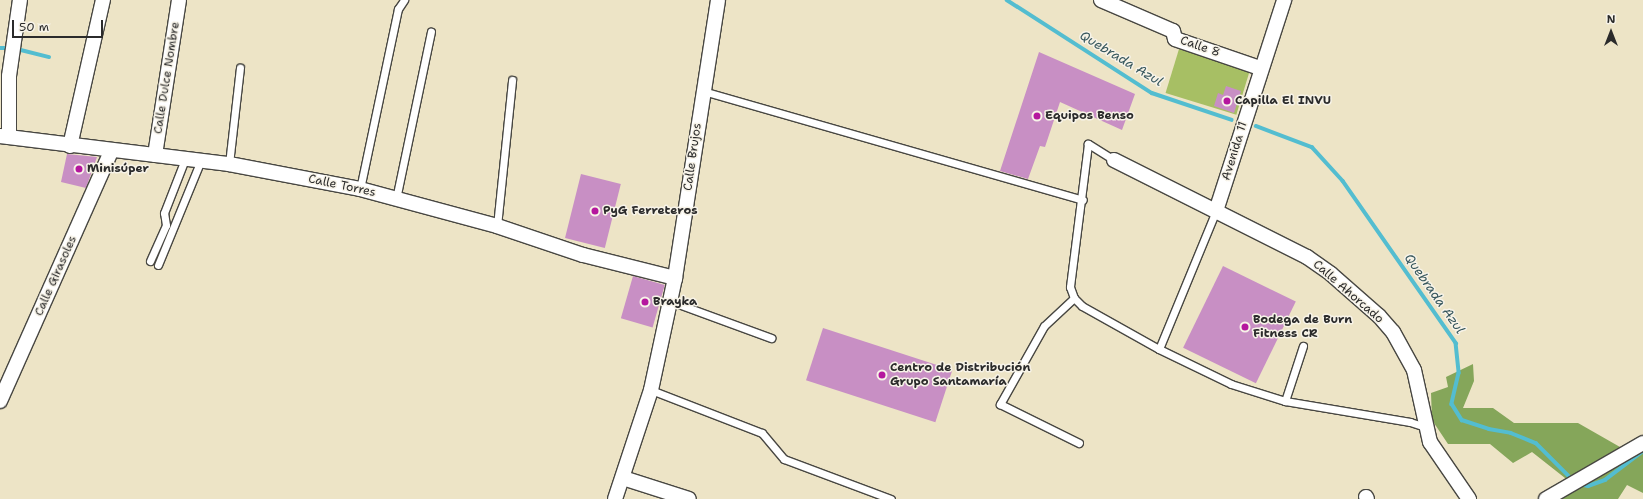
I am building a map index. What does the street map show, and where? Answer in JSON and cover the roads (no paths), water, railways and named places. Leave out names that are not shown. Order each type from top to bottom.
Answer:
[{"type":"street","points":[[5,137],[12,56],[20,0]]},
{"type":"street","points":[[70,146],[103,0]]},
{"type":"street","name":"Calle Dulce Nombre","points":[[155,155],[179,0]]},
{"type":"street","name":"Calle Brujos","points":[[616,499],[651,390],[670,301],[718,0]]},
{"type":"street","name":"Calle 8","points":[[1101,0],[1173,31],[1175,39],[1260,68]]},
{"type":"street","name":"Avenida 11","points":[[1216,211],[1260,68],[1284,0]]},
{"type":"street","name":"Calle Torres","points":[[5,137],[111,152],[155,155],[229,164],[360,189],[497,226],[583,255],[674,278]]},
{"type":"street","name":"Calle Girasoles","points":[[0,401],[111,152]]},
{"type":"street","name":"Calle Ahorcado","points":[[1114,160],[1307,257],[1331,274],[1379,316],[1393,332],[1414,370],[1422,395],[1426,427],[1438,454],[1469,499]]},
{"type":"street","points":[[1546,499],[1643,443]]},
{"type":"street","points":[[623,478],[689,499]]},
{"type":"lane","points":[[360,189],[398,9],[404,0]]},
{"type":"lane","points":[[396,199],[431,32]]},
{"type":"lane","points":[[229,164],[240,68]]},
{"type":"lane","points":[[497,226],[512,80]]},
{"type":"lane","points":[[703,91],[1083,200]]},
{"type":"lane","points":[[1114,160],[1088,144],[1083,200],[1070,288],[1074,298],[1082,306],[1160,349],[1231,384],[1285,401],[1410,422],[1426,427]]},
{"type":"lane","points":[[150,261],[166,225],[164,213],[184,159]]},
{"type":"lane","points":[[158,265],[201,160]]},
{"type":"lane","points":[[1160,349],[1216,211]]},
{"type":"lane","points":[[1074,298],[1044,326],[1000,404],[1079,443]]},
{"type":"lane","points":[[670,301],[771,338]]},
{"type":"lane","points":[[1285,401],[1303,346]]},
{"type":"lane","points":[[651,390],[762,433],[784,459],[891,499]]},
{"type":"waterway","name":"Quebrada Azul","points":[[1007,0],[1152,93],[1232,120]]},
{"type":"waterway","points":[[0,48],[9,48]]},
{"type":"waterway","points":[[17,49],[49,57]]},
{"type":"waterway","name":"Quebrada Azul","points":[[1256,126],[1312,147],[1343,181],[1456,343],[1459,373],[1452,404],[1462,420],[1489,429],[1511,433],[1536,443],[1573,480]]},
{"type":"waterway","name":"Quebrada Azul","points":[[1580,484],[1588,486],[1605,480],[1643,451]]},
{"type":"place","name":"Capilla El INVU","points":[[1227,101]]},
{"type":"place","name":"Equipos Benso","points":[[1037,116]]},
{"type":"place","name":"Minisúper","points":[[79,169]]},
{"type":"place","name":"PyG Ferreteros","points":[[595,211]]},
{"type":"place","name":"Brayka","points":[[645,302]]},
{"type":"place","name":"Bodega de Burn Fitness CR","points":[[1245,327]]},
{"type":"place","name":"Centro de Distribución Grupo Santamaría","points":[[882,375]]}]
